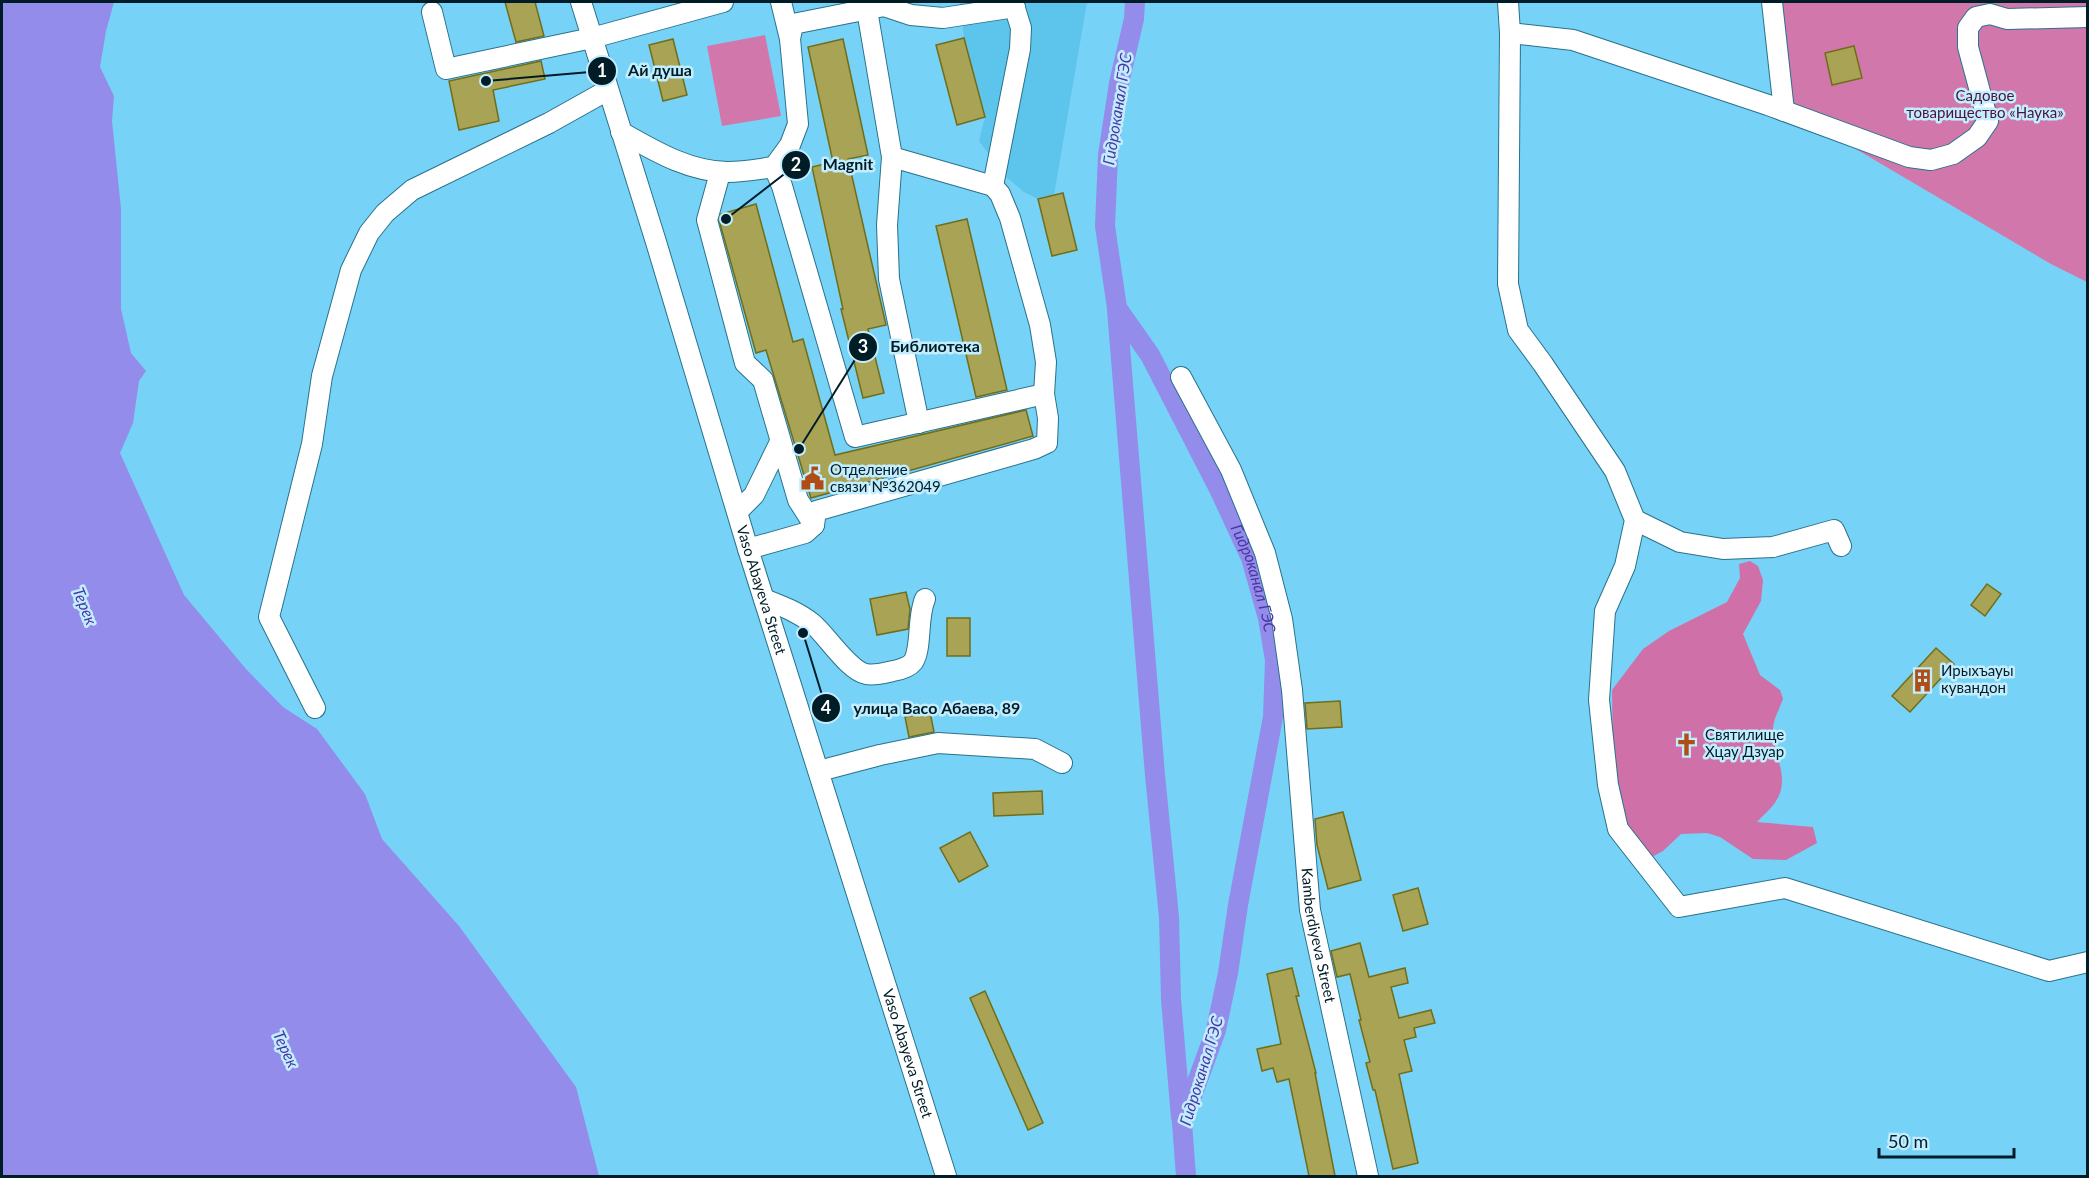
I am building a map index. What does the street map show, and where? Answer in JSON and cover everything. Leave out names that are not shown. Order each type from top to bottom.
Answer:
[{"type":"street","name":"Vaso Abayeva Street","points":[[580,2],[656,242],[748,549],[946,1176]]},
{"type":"street","points":[[432,12],[446,69],[592,38],[723,2]]},
{"type":"street","points":[[781,2],[790,39],[798,124],[790,145],[774,167],[720,173],[707,220],[745,363],[763,380],[798,500],[814,525]]},
{"type":"street","points":[[1508,2],[1510,33],[1508,284],[1518,330],[1615,471],[1635,520],[1625,566],[1605,612],[1599,700],[1608,785],[1618,829],[1679,907],[1785,888],[2049,971],[2088,962]]},
{"type":"street","points":[[1772,2],[1784,111]]},
{"type":"street","points":[[790,39],[794,24],[878,6],[911,15],[943,18],[1014,4],[1021,28],[1020,49],[993,186]]},
{"type":"street","points":[[878,6],[892,157],[887,225],[889,279],[919,423]]},
{"type":"street","points":[[1510,33],[1573,40],[1784,111],[1909,157],[1931,160],[1953,153],[1977,137],[1988,121],[1968,47],[1968,28],[1976,17],[1990,14],[2007,19],[2088,17]]},
{"type":"street","points":[[315,708],[269,618],[312,444],[322,376],[351,270],[369,233],[385,213],[412,190],[549,123],[608,90]]},
{"type":"street","points":[[621,132],[667,157],[726,172]]},
{"type":"street","points":[[748,549],[806,533],[814,525],[816,511],[1047,444],[1048,418],[1044,394],[1046,362],[1040,325],[1010,218],[1000,194],[993,186],[892,157]]},
{"type":"street","points":[[774,167],[785,197],[855,437],[1044,394]]},
{"type":"street","name":"Kamberdiyeva Street","points":[[1180,377],[1231,470],[1265,553],[1282,619],[1292,690],[1310,910],[1368,1176]]},
{"type":"street","points":[[738,511],[754,495],[780,442]]},
{"type":"street","points":[[1635,520],[1680,542],[1724,549],[1773,547],[1834,530],[1841,546]]},
{"type":"street","points":[[764,599],[798,613],[830,641],[844,660],[863,674],[878,675],[912,664],[916,654],[920,610],[925,599]]},
{"type":"street","points":[[819,771],[938,743],[1035,749],[1062,763]]},
{"type":"shaded area","points":[[960,2],[1087,2],[1054,195],[1038,199],[1024,192],[1005,176],[979,141],[985,117],[964,38]]},
{"type":"shaded area","points":[[1750,561],[1758,566],[1763,580],[1761,601],[1743,634],[1760,675],[1780,690],[1783,699],[1773,727],[1782,784],[1774,804],[1757,822],[1813,827],[1817,843],[1786,860],[1753,859],[1720,837],[1707,833],[1681,834],[1663,851],[1648,859],[1633,837],[1619,805],[1613,764],[1612,690],[1643,649],[1669,631],[1727,602],[1740,578],[1739,564]]},
{"type":"green space","name":"Садовое товарищество «Наука»","points":[[1768,2],[2087,2],[2087,282],[2051,264],[1783,106]]},
{"type":"green space","points":[[765,35],[781,116],[722,126],[707,46]]},
{"type":"water","name":"Терек","points":[[2,2],[114,2],[100,67],[114,96],[112,121],[121,209],[121,309],[131,353],[146,371],[139,381],[133,423],[120,453],[184,595],[246,669],[283,707],[317,729],[365,794],[382,839],[459,926],[576,1087],[599,1176],[2,1176]]},
{"type":"building","points":[[505,2],[535,2],[544,36],[516,42]]},
{"type":"building","points":[[964,38],[985,117],[957,125],[936,45]]},
{"type":"building","points":[[673,39],[687,95],[663,101],[649,45]]},
{"type":"building","points":[[843,39],[868,155],[848,159],[886,325],[868,329],[884,393],[863,398],[841,309],[843,309],[812,167],[833,162],[808,47]]},
{"type":"building","points":[[1854,46],[1862,78],[1832,85],[1825,53]]},
{"type":"building","points":[[541,61],[545,79],[493,90],[499,121],[459,130],[449,81]]},
{"type":"building","points":[[1063,193],[1077,250],[1052,256],[1038,199]]},
{"type":"building","points":[[756,204],[793,342],[803,339],[835,455],[1026,410],[1033,436],[811,498],[766,350],[756,353],[719,220],[721,214]]},
{"type":"building","points":[[967,219],[1007,390],[976,397],[936,226]]},
{"type":"building","points":[[1987,584],[2001,594],[1985,616],[1971,605]]},
{"type":"building","points":[[906,592],[910,609],[908,629],[877,635],[870,599]]},
{"type":"building","points":[[947,618],[970,618],[970,656],[947,656]]},
{"type":"building","name":"Ирыхъауы кувандон","points":[[1936,648],[1954,664],[1910,712],[1892,696]]},
{"type":"building","points":[[1340,701],[1342,727],[1307,729],[1305,703]]},
{"type":"building","points":[[930,712],[934,732],[909,737],[905,717]]},
{"type":"building","points":[[1042,791],[1043,814],[994,816],[993,793]]},
{"type":"building","points":[[1343,812],[1361,880],[1328,889],[1317,845],[1315,819]]},
{"type":"building","points":[[970,832],[988,866],[959,882],[940,848]]},
{"type":"building","points":[[1418,888],[1428,924],[1403,931],[1393,895]]},
{"type":"building","points":[[1360,943],[1369,977],[1405,968],[1408,983],[1391,987],[1399,1018],[1431,1010],[1435,1023],[1414,1028],[1416,1037],[1404,1040],[1412,1071],[1399,1074],[1418,1163],[1393,1169],[1375,1090],[1373,1090],[1366,1063],[1370,1062],[1350,974],[1337,977],[1331,951]]},
{"type":"building","points":[[1292,968],[1299,996],[1296,996],[1316,1073],[1335,1176],[1309,1176],[1289,1079],[1277,1082],[1273,1068],[1262,1071],[1257,1049],[1281,1044],[1267,974]]},
{"type":"building","points":[[985,991],[1043,1123],[1028,1130],[970,998]]},
{"type":"waterway","name":"Гидроканал ГЭС","points":[[1135,2],[1134,19],[1119,83],[1108,155],[1105,226],[1117,308],[1150,355],[1220,491],[1251,558],[1268,618],[1275,660],[1273,717],[1238,905],[1228,973],[1216,1030],[1182,1123],[1186,1176]]},
{"type":"waterway","points":[[1117,310],[1155,775],[1169,917],[1171,999],[1181,1118]]},
{"type":"place","name":"Ай душа","points":[[486,81]]},
{"type":"place","name":"Magnit","points":[[726,219]]},
{"type":"place","name":"Библиотека","points":[[799,449]]},
{"type":"place","name":"Отделение связи №362049","points":[[812,479]]},
{"type":"place","name":"улица Васо Абаева, 89","points":[[803,633]]},
{"type":"place","name":"Ирыхъауы кувандон","points":[[1923,680]]},
{"type":"place","name":"Святилище Хцау Дзуар","points":[[1687,744]]}]
